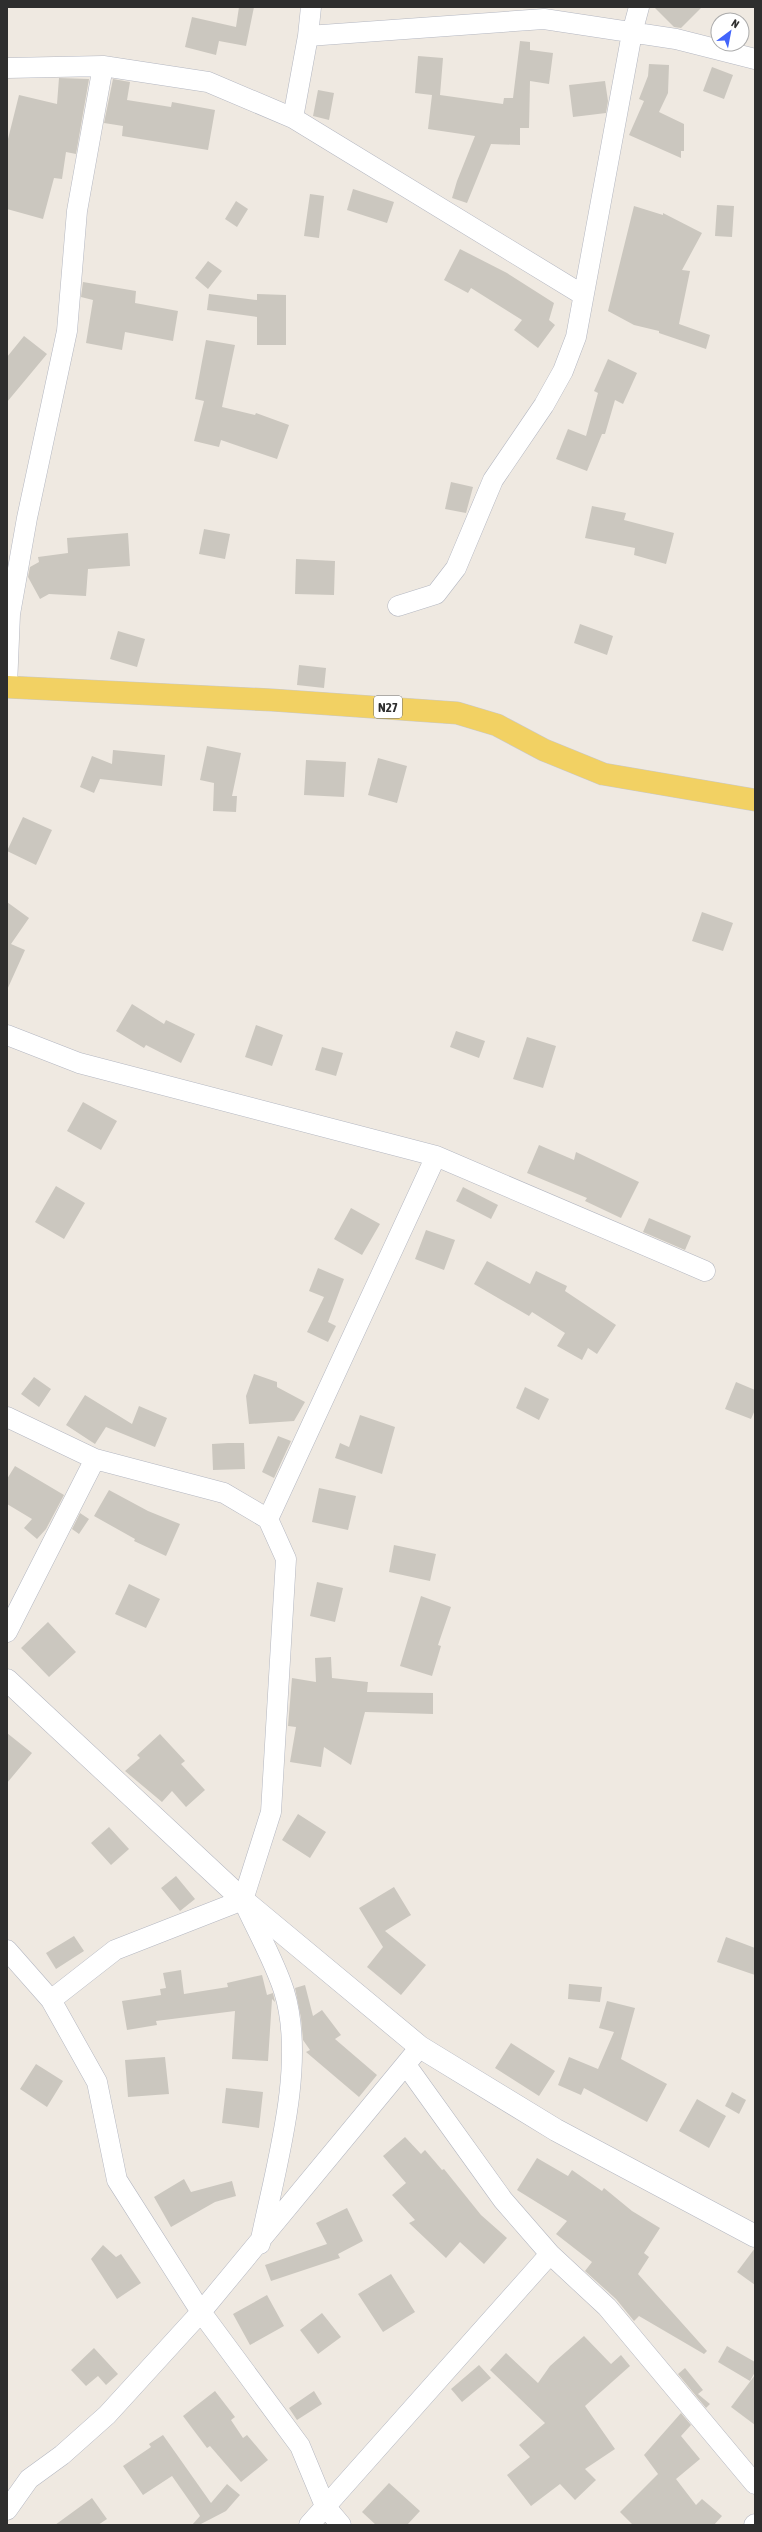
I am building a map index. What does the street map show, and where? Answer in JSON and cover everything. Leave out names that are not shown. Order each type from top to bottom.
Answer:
[{"type":"main road","name":"N27","points":[[7,686],[288,701],[457,713],[497,725],[544,750],[603,774],[755,800]]},
{"type":"street","points":[[293,118],[308,36],[311,7]]},
{"type":"street","points":[[398,606],[436,594],[456,568],[493,480],[544,406],[563,371],[576,336],[632,33],[639,7]]},
{"type":"street","points":[[308,36],[544,19],[676,39],[755,59]]},
{"type":"street","points":[[7,68],[103,66],[208,82],[293,118],[583,295]]},
{"type":"street","points":[[7,686],[10,614],[27,518],[67,331],[76,211],[103,66]]},
{"type":"street","points":[[7,1035],[79,1063],[436,1156],[705,1271]]},
{"type":"street","points":[[268,1518],[436,1156]]},
{"type":"street","points":[[7,1417],[95,1460],[224,1493],[268,1518],[286,1559],[272,1812],[243,1900],[284,1991],[291,2031],[287,2110],[260,2244]]},
{"type":"street","points":[[7,1632],[95,1460]]},
{"type":"street","points":[[7,1680],[243,1900],[420,2047],[556,2130],[755,2236]]},
{"type":"street","points":[[50,2000],[115,1950],[243,1900]]},
{"type":"street","points":[[7,1950],[50,2000],[97,2082],[117,2180],[201,2312],[300,2446],[325,2506],[341,2525]]},
{"type":"street","points":[[7,2510],[29,2479],[62,2455],[107,2416],[201,2312],[260,2244],[420,2047]]},
{"type":"street","points":[[406,2065],[503,2200],[550,2254],[608,2307],[755,2484]]},
{"type":"street","points":[[309,2525],[550,2254]]},
{"type":"building","points":[[239,7],[254,7],[246,46],[219,41],[216,55],[185,47],[192,17],[236,27]]},
{"type":"building","points":[[654,7],[702,7],[681,28],[674,27]]},
{"type":"building","points":[[520,41],[530,42],[530,50],[553,53],[549,84],[530,81],[529,128],[520,128],[520,145],[491,144],[467,203],[452,198],[457,181],[475,136],[428,129],[432,95],[415,93],[418,56],[443,58],[440,95],[503,104],[504,98],[513,98]]},
{"type":"building","points":[[649,64],[669,65],[668,93],[659,112],[684,124],[684,151],[681,151],[681,158],[629,135],[644,101],[639,99],[648,76]]},
{"type":"building","points":[[712,67],[733,75],[724,99],[703,91]]},
{"type":"building","points":[[59,78],[89,79],[76,154],[66,152],[62,179],[54,178],[43,219],[7,209],[7,143],[19,95],[57,104]]},
{"type":"building","points":[[113,79],[130,82],[127,100],[171,107],[172,102],[215,110],[208,150],[122,136],[123,126],[104,123]]},
{"type":"building","points":[[605,81],[608,101],[606,113],[573,117],[569,85]]},
{"type":"building","points":[[318,90],[334,93],[329,120],[313,116]]},
{"type":"building","points":[[353,189],[394,202],[387,223],[347,210]]},
{"type":"building","points":[[310,194],[324,196],[319,238],[304,236]]},
{"type":"building","points":[[236,201],[248,209],[237,227],[225,219]]},
{"type":"building","points":[[717,205],[734,206],[732,237],[715,236]]},
{"type":"building","points":[[634,206],[663,215],[663,213],[702,233],[682,270],[690,271],[679,324],[710,335],[706,349],[659,333],[659,331],[634,325],[608,311]]},
{"type":"building","points":[[460,249],[507,273],[554,303],[549,320],[555,325],[538,348],[514,330],[522,320],[471,288],[468,293],[444,280]]},
{"type":"building","points":[[208,261],[222,271],[208,289],[195,278]]},
{"type":"building","points":[[83,282],[136,291],[135,303],[178,311],[173,341],[125,332],[122,350],[86,343],[93,300],[81,297]]},
{"type":"building","points":[[209,294],[257,300],[257,294],[286,295],[286,345],[257,345],[257,317],[207,310]]},
{"type":"building","points":[[24,336],[47,354],[7,402],[7,357]]},
{"type":"building","points":[[206,340],[235,345],[222,407],[255,415],[256,413],[289,425],[277,459],[221,440],[219,447],[194,441],[204,401],[195,399]]},
{"type":"building","points":[[608,359],[637,373],[623,404],[615,400],[605,434],[602,434],[587,471],[556,459],[568,429],[586,436],[598,393],[594,391]]},
{"type":"building","points":[[451,482],[473,487],[466,513],[445,509]]},
{"type":"building","points":[[592,506],[626,513],[624,520],[674,533],[666,564],[634,555],[635,548],[585,538]]},
{"type":"building","points":[[204,529],[230,534],[225,559],[199,554]]},
{"type":"building","points":[[128,533],[130,566],[88,569],[86,596],[49,594],[40,599],[28,577],[30,567],[39,562],[38,557],[68,553],[67,538]]},
{"type":"building","points":[[296,559],[335,561],[334,595],[295,594]]},
{"type":"building","points":[[580,624],[613,636],[607,655],[574,643]]},
{"type":"building","points":[[118,631],[145,639],[137,667],[110,659]]},
{"type":"building","points":[[299,665],[326,668],[324,688],[297,685]]},
{"type":"building","points":[[207,746],[241,753],[232,796],[237,796],[236,812],[213,811],[214,783],[200,780]]},
{"type":"building","points":[[113,750],[165,755],[162,786],[100,779],[94,793],[80,787],[92,756],[112,764]]},
{"type":"building","points":[[378,758],[407,766],[397,803],[368,795]]},
{"type":"building","points":[[306,760],[346,762],[344,797],[304,795]]},
{"type":"building","points":[[23,817],[52,830],[36,865],[7,851]]},
{"type":"building","points":[[7,902],[29,918],[11,944],[25,950],[7,990]]},
{"type":"building","points":[[702,912],[733,923],[723,951],[692,941]]},
{"type":"building","points":[[132,1004],[164,1024],[166,1020],[195,1034],[181,1063],[146,1045],[144,1048],[116,1031]]},
{"type":"building","points":[[256,1025],[283,1035],[272,1066],[245,1057]]},
{"type":"building","points":[[456,1031],[485,1041],[479,1058],[450,1047]]},
{"type":"building","points":[[527,1037],[556,1046],[543,1088],[513,1079]]},
{"type":"building","points":[[322,1047],[343,1053],[336,1076],[315,1070]]},
{"type":"building","points":[[83,1102],[117,1121],[101,1150],[67,1131]]},
{"type":"building","points":[[539,1145],[574,1160],[576,1152],[639,1182],[621,1218],[585,1201],[587,1198],[527,1173]]},
{"type":"building","points":[[56,1186],[85,1203],[64,1239],[35,1222]]},
{"type":"building","points":[[463,1187],[498,1205],[491,1219],[456,1201]]},
{"type":"building","points":[[351,1208],[380,1224],[362,1255],[334,1239]]},
{"type":"building","points":[[649,1218],[691,1236],[685,1250],[643,1232]]},
{"type":"building","points":[[426,1230],[455,1240],[444,1270],[415,1259]]},
{"type":"building","points":[[487,1261],[530,1284],[536,1271],[567,1286],[565,1291],[616,1325],[597,1354],[588,1348],[582,1360],[557,1346],[565,1333],[532,1312],[529,1316],[474,1284]]},
{"type":"building","points":[[318,1268],[344,1279],[328,1322],[336,1326],[328,1342],[307,1332],[324,1297],[309,1291]]},
{"type":"building","points":[[254,1374],[277,1382],[277,1387],[305,1402],[294,1421],[249,1424],[246,1396]]},
{"type":"building","points":[[34,1377],[51,1389],[39,1407],[21,1394]]},
{"type":"building","points":[[736,1382],[755,1390],[755,1410],[751,1419],[725,1409]]},
{"type":"building","points":[[525,1387],[549,1399],[539,1420],[516,1408]]},
{"type":"building","points":[[85,1395],[132,1424],[139,1406],[167,1418],[155,1447],[106,1427],[95,1444],[66,1425]]},
{"type":"building","points":[[360,1415],[395,1427],[382,1474],[335,1458],[340,1443],[349,1447]]},
{"type":"building","points":[[278,1436],[291,1441],[274,1478],[262,1472]]},
{"type":"building","points":[[244,1443],[245,1469],[213,1470],[212,1444]]},
{"type":"building","points":[[15,1466],[64,1495],[46,1529],[37,1539],[24,1528],[32,1519],[7,1504],[7,1479]]},
{"type":"building","points":[[319,1488],[356,1496],[348,1530],[312,1522]]},
{"type":"building","points":[[109,1490],[148,1511],[180,1524],[166,1556],[134,1541],[135,1539],[94,1516]]},
{"type":"building","points":[[80,1513],[89,1519],[79,1534],[72,1529]]},
{"type":"building","points":[[394,1545],[436,1554],[430,1581],[389,1572]]},
{"type":"building","points":[[317,1582],[343,1588],[335,1622],[310,1616]]},
{"type":"building","points":[[129,1584],[160,1599],[146,1628],[115,1614]]},
{"type":"building","points":[[421,1596],[451,1607],[438,1645],[441,1646],[432,1676],[400,1666]]},
{"type":"building","points":[[48,1622],[76,1652],[49,1677],[21,1648]]},
{"type":"building","points":[[331,1657],[332,1678],[368,1682],[367,1692],[433,1693],[433,1714],[365,1712],[351,1765],[324,1747],[321,1767],[290,1762],[296,1727],[288,1726],[292,1678],[316,1682],[315,1658]]},
{"type":"building","points":[[7,1733],[32,1753],[7,1783]]},
{"type":"building","points":[[160,1734],[185,1761],[181,1764],[205,1790],[186,1807],[172,1791],[162,1802],[125,1771],[140,1758],[137,1755]]},
{"type":"building","points":[[298,1814],[326,1832],[310,1858],[282,1840]]},
{"type":"building","points":[[109,1827],[129,1849],[111,1865],[91,1843]]},
{"type":"building","points":[[176,1876],[195,1899],[180,1911],[161,1888]]},
{"type":"building","points":[[394,1887],[411,1915],[385,1931],[426,1965],[401,1995],[367,1967],[383,1947],[359,1908]]},
{"type":"building","points":[[74,1936],[84,1951],[56,1969],[46,1953]]},
{"type":"building","points":[[726,1937],[755,1948],[755,1975],[717,1962]]},
{"type":"building","points":[[181,1970],[184,1994],[228,1987],[227,1983],[262,1975],[267,1995],[273,1993],[275,2002],[272,1999],[268,2061],[232,2059],[235,2011],[156,2021],[157,2025],[127,2030],[122,2001],[161,1995],[160,1989],[166,1988],[163,1973]]},
{"type":"building","points":[[569,1984],[602,1987],[600,2002],[568,1999]]},
{"type":"building","points":[[305,1985],[313,2016],[322,2010],[341,2035],[335,2039],[377,2075],[359,2097],[306,2052],[310,2050],[303,2040],[301,2018],[295,1988]]},
{"type":"building","points":[[607,2001],[635,2008],[621,2059],[667,2084],[647,2122],[584,2088],[581,2095],[558,2085],[569,2057],[598,2069],[614,2032],[599,2028]]},
{"type":"building","points":[[511,2043],[555,2071],[539,2096],[495,2068]]},
{"type":"building","points":[[165,2057],[169,2094],[128,2097],[125,2060]]},
{"type":"building","points":[[36,2064],[63,2081],[47,2107],[20,2089]]},
{"type":"building","points":[[226,2088],[263,2092],[259,2128],[222,2123]]},
{"type":"building","points":[[732,2092],[746,2100],[739,2114],[725,2106]]},
{"type":"building","points":[[697,2099],[726,2116],[709,2148],[679,2131]]},
{"type":"building","points":[[405,2137],[421,2154],[425,2150],[442,2170],[444,2169],[481,2215],[507,2238],[484,2264],[460,2242],[446,2258],[409,2223],[415,2220],[392,2195],[406,2183],[383,2156]]},
{"type":"building","points":[[537,2158],[568,2176],[572,2170],[602,2191],[604,2188],[632,2211],[660,2228],[644,2253],[649,2257],[638,2274],[707,2351],[704,2354],[639,2316],[634,2321],[616,2299],[585,2271],[592,2262],[556,2234],[567,2221],[517,2190]]},
{"type":"building","points":[[184,2179],[191,2192],[232,2181],[236,2196],[215,2202],[171,2227],[154,2197]]},
{"type":"building","points":[[347,2208],[363,2241],[338,2254],[340,2258],[271,2281],[265,2265],[327,2244],[316,2223]]},
{"type":"building","points":[[103,2245],[116,2257],[121,2254],[141,2283],[117,2299],[91,2259]]},
{"type":"building","points":[[755,2248],[755,2285],[737,2272]]},
{"type":"building","points":[[391,2274],[415,2312],[383,2332],[358,2294]]},
{"type":"building","points":[[267,2295],[284,2326],[250,2345],[233,2314]]},
{"type":"building","points":[[322,2313],[341,2337],[318,2354],[300,2330]]},
{"type":"building","points":[[584,2336],[611,2364],[621,2355],[630,2366],[585,2406],[615,2449],[585,2469],[596,2480],[575,2500],[560,2484],[531,2506],[507,2475],[530,2457],[519,2445],[545,2423],[490,2370],[506,2353],[538,2383],[550,2366]]},
{"type":"building","points":[[727,2346],[755,2362],[755,2372],[750,2381],[718,2362]]},
{"type":"building","points":[[94,2348],[118,2374],[106,2385],[98,2376],[86,2386],[71,2370]]},
{"type":"building","points":[[479,2365],[491,2378],[462,2402],[451,2389]]},
{"type":"building","points":[[685,2368],[703,2390],[698,2394],[710,2404],[706,2408],[678,2374]]},
{"type":"building","points":[[755,2375],[755,2425],[731,2407]]},
{"type":"building","points":[[215,2391],[235,2417],[231,2420],[243,2438],[247,2435],[268,2460],[241,2482],[210,2446],[207,2448],[183,2416]]},
{"type":"building","points":[[314,2391],[322,2404],[297,2420],[289,2408]]},
{"type":"building","points":[[681,2413],[691,2425],[681,2436],[700,2459],[676,2479],[696,2505],[702,2499],[722,2516],[714,2525],[633,2525],[620,2512],[658,2474],[644,2455]]},
{"type":"building","points":[[163,2435],[211,2503],[227,2484],[240,2495],[226,2511],[199,2525],[192,2525],[200,2516],[172,2476],[143,2495],[123,2466],[151,2447],[149,2444]]},
{"type":"building","points":[[389,2483],[420,2511],[407,2525],[376,2525],[362,2512]]},
{"type":"building","points":[[92,2498],[107,2519],[98,2525],[55,2525]]}]
